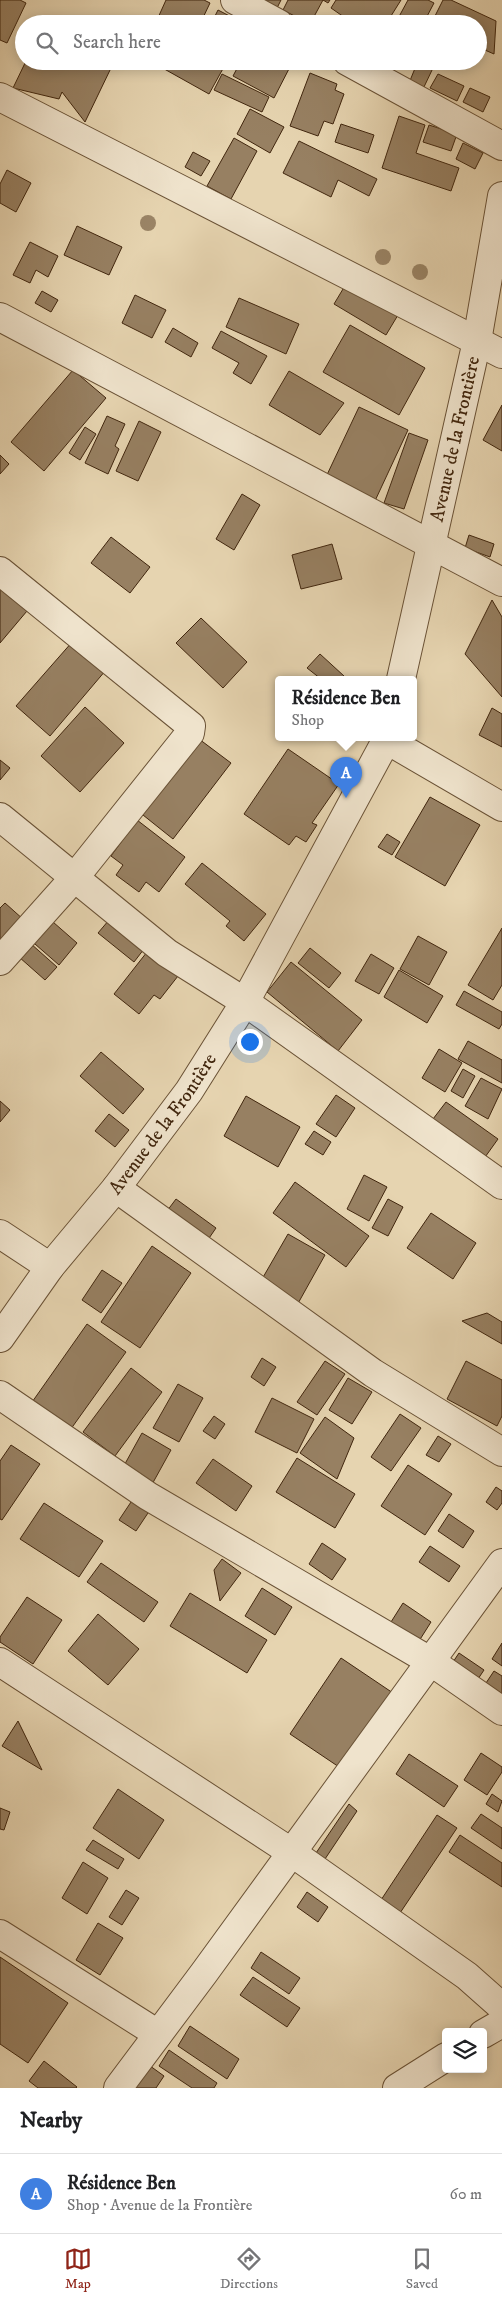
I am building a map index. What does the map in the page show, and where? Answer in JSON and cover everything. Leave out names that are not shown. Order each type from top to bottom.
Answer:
[{"type":"street","points":[[235,0],[262,15]]},
{"type":"street","points":[[363,70],[502,146]]},
{"type":"street","points":[[0,97],[502,354]]},
{"type":"street","name":"Avenue de la Frontière","points":[[402,676],[478,341],[502,196]]},
{"type":"street","points":[[0,317],[502,582]]},
{"type":"street","points":[[0,571],[191,726],[190,733],[75,877],[0,960]]},
{"type":"street","name":"Avenue de la Frontière","points":[[0,1338],[50,1267],[116,1188],[189,1092],[246,1002],[387,741]]},
{"type":"street","points":[[391,741],[502,807]]},
{"type":"street","points":[[0,816],[167,953],[246,1002],[500,1177]]},
{"type":"street","points":[[116,1188],[373,1373],[502,1452]]},
{"type":"street","points":[[0,1234],[50,1267]]},
{"type":"street","points":[[0,1395],[148,1496],[430,1661],[502,1710]]},
{"type":"street","points":[[118,2088],[502,1563]]},
{"type":"street","points":[[0,1662],[291,1852],[467,1976],[502,2006]]},
{"type":"street","points":[[0,1934],[158,2034]]},
{"type":"street","points":[[487,2032],[502,2023]]},
{"type":"street","points":[[397,2088],[442,2060]]},
{"type":"building","points":[[0,0],[20,0],[26,3],[20,15],[15,15],[15,26],[7,43],[0,40]]},
{"type":"building","points":[[166,0],[204,0],[210,3],[204,15],[159,15]]},
{"type":"building","points":[[261,0],[281,0],[277,8]]},
{"type":"building","points":[[288,0],[323,0],[315,15],[293,15],[283,10]]},
{"type":"building","points":[[336,0],[401,0],[392,15],[341,15],[331,8]]},
{"type":"building","points":[[408,0],[428,0],[434,3],[428,15],[400,15]]},
{"type":"building","points":[[443,0],[451,0],[483,15],[436,15]]},
{"type":"building","points":[[218,10],[228,15],[216,15]]},
{"type":"building","points":[[487,17],[496,21],[494,54],[487,51]]},
{"type":"building","points":[[22,70],[110,70],[85,122],[62,92],[59,99],[13,88]]},
{"type":"building","points":[[166,70],[222,70],[209,94]]},
{"type":"building","points":[[236,70],[288,70],[274,98],[233,76]]},
{"type":"building","points":[[414,70],[432,70],[423,89],[409,83]]},
{"type":"building","points":[[310,73],[337,84],[335,90],[344,94],[333,124],[324,121],[318,136],[290,126]]},
{"type":"building","points":[[222,74],[269,97],[262,112],[214,90]]},
{"type":"building","points":[[438,74],[464,86],[457,101],[430,88]]},
{"type":"building","points":[[470,88],[490,97],[483,112],[463,102]]},
{"type":"building","points":[[250,109],[284,127],[270,153],[237,134]]},
{"type":"building","points":[[399,116],[425,125],[416,153],[459,168],[451,191],[382,168]]},
{"type":"building","points":[[341,124],[374,135],[368,153],[335,142]]},
{"type":"building","points":[[429,125],[457,134],[451,151],[423,142]]},
{"type":"building","points":[[234,138],[257,151],[231,199],[207,186]]},
{"type":"building","points":[[299,141],[377,179],[369,196],[338,180],[331,197],[283,173]]},
{"type":"building","points":[[463,143],[483,153],[475,169],[456,159]]},
{"type":"building","points":[[193,152],[210,161],[201,176],[185,167]]},
{"type":"building","points":[[7,170],[31,183],[16,212],[0,203],[0,184]]},
{"type":"building","points":[[77,226],[122,247],[109,275],[64,255]]},
{"type":"building","points":[[30,242],[58,256],[48,277],[36,270],[30,283],[13,275]]},
{"type":"building","points":[[346,284],[398,315],[386,335],[334,304]]},
{"type":"building","points":[[42,291],[58,300],[51,312],[35,303]]},
{"type":"building","points":[[135,295],[166,310],[152,338],[122,323]]},
{"type":"building","points":[[239,298],[299,324],[286,354],[226,327]]},
{"type":"building","points":[[350,325],[425,368],[399,415],[323,372]]},
{"type":"building","points":[[173,328],[198,343],[191,357],[165,342]]},
{"type":"building","points":[[221,331],[267,356],[251,384],[233,373],[239,363],[212,348]]},
{"type":"building","points":[[73,370],[106,398],[44,471],[11,442]]},
{"type":"building","points":[[289,371],[344,403],[320,435],[269,405]]},
{"type":"building","points":[[502,405],[502,451],[483,440]]},
{"type":"building","points":[[359,407],[408,430],[374,503],[325,479]]},
{"type":"building","points":[[107,416],[125,424],[115,446],[119,449],[108,474],[85,463]]},
{"type":"building","points":[[139,421],[161,432],[138,481],[116,471]]},
{"type":"building","points":[[85,427],[96,434],[80,460],[69,453]]},
{"type":"building","points":[[409,433],[428,440],[404,509],[384,503]]},
{"type":"building","points":[[0,455],[9,464],[0,474]]},
{"type":"building","points":[[242,494],[260,505],[234,550],[216,539]]},
{"type":"building","points":[[469,535],[494,544],[490,557],[465,548]]},
{"type":"building","points":[[111,537],[150,567],[130,593],[91,563]]},
{"type":"building","points":[[332,544],[342,579],[301,589],[292,555]]},
{"type":"building","points":[[0,588],[27,611],[0,643]]},
{"type":"building","points":[[492,600],[502,617],[502,697],[465,654]]},
{"type":"building","points":[[201,618],[247,662],[223,688],[176,643]]},
{"type":"building","points":[[73,641],[106,670],[50,736],[16,706]]},
{"type":"building","points":[[320,654],[344,676],[317,676],[307,668]]},
{"type":"building","points":[[85,707],[124,743],[80,792],[41,756]]},
{"type":"building","points":[[492,708],[502,714],[502,747],[479,735]]},
{"type":"building","points":[[195,736],[231,763],[173,839],[138,811]]},
{"type":"building","points":[[288,749],[339,784],[312,823],[317,825],[306,842],[296,836],[289,845],[244,814]]},
{"type":"building","points":[[0,760],[10,768],[0,780]]},
{"type":"building","points":[[430,797],[480,825],[445,886],[395,857]]},
{"type":"building","points":[[137,820],[185,857],[159,892],[146,882],[139,892],[116,875],[123,865],[111,856]]},
{"type":"building","points":[[387,834],[400,842],[392,855],[378,847]]},
{"type":"building","points":[[202,863],[266,914],[244,941],[226,926],[230,921],[185,884]]},
{"type":"building","points":[[5,903],[24,920],[0,947],[0,908]]},
{"type":"building","points":[[45,915],[77,943],[59,965],[27,937]]},
{"type":"building","points":[[109,920],[144,949],[134,962],[98,933]]},
{"type":"building","points":[[502,928],[502,985],[493,1000],[468,985]]},
{"type":"building","points":[[418,936],[447,952],[429,985],[400,969]]},
{"type":"building","points":[[30,943],[57,967],[45,980],[19,957]]},
{"type":"building","points":[[310,948],[341,973],[329,988],[298,963]]},
{"type":"building","points":[[147,952],[178,976],[160,999],[154,995],[139,1014],[114,994]]},
{"type":"building","points":[[371,954],[394,968],[379,994],[355,981]]},
{"type":"building","points":[[291,962],[362,1020],[338,1051],[267,992]]},
{"type":"building","points":[[399,970],[443,996],[427,1023],[384,997]]},
{"type":"building","points":[[464,991],[502,1012],[502,1024],[499,1029],[456,1005]]},
{"type":"building","points":[[468,1041],[502,1060],[502,1083],[458,1059]]},
{"type":"building","points":[[439,1049],[462,1063],[445,1092],[422,1078]]},
{"type":"building","points":[[101,1052],[144,1089],[123,1114],[80,1076]]},
{"type":"building","points":[[463,1069],[475,1076],[463,1098],[451,1091]]},
{"type":"building","points":[[481,1078],[502,1089],[488,1119],[465,1106]]},
{"type":"building","points":[[336,1095],[355,1108],[336,1137],[316,1124]]},
{"type":"building","points":[[246,1096],[300,1127],[278,1167],[224,1136]]},
{"type":"building","points":[[0,1101],[10,1110],[0,1122]]},
{"type":"building","points":[[446,1102],[498,1139],[483,1160],[455,1140],[458,1136],[433,1119]]},
{"type":"building","points":[[109,1114],[129,1130],[115,1147],[95,1131]]},
{"type":"building","points":[[314,1131],[331,1142],[323,1155],[305,1144]]},
{"type":"building","points":[[364,1175],[387,1187],[369,1221],[347,1209]]},
{"type":"building","points":[[295,1182],[369,1236],[346,1267],[273,1213]]},
{"type":"building","points":[[176,1199],[216,1228],[205,1244],[164,1215]]},
{"type":"building","points":[[388,1199],[403,1207],[388,1236],[372,1228]]},
{"type":"building","points":[[431,1213],[476,1243],[453,1279],[407,1248]]},
{"type":"building","points":[[288,1234],[325,1255],[296,1307],[258,1286]]},
{"type":"building","points":[[152,1246],[191,1273],[140,1348],[101,1322]]},
{"type":"building","points":[[102,1270],[122,1283],[101,1313],[82,1300]]},
{"type":"building","points":[[487,1313],[502,1322],[502,1344],[462,1321]]},
{"type":"building","points":[[87,1324],[126,1352],[68,1433],[30,1405]]},
{"type":"building","points":[[262,1358],[276,1367],[264,1386],[251,1377]]},
{"type":"building","points":[[325,1361],[345,1374],[317,1415],[297,1402]]},
{"type":"building","points":[[466,1361],[502,1380],[502,1416],[497,1426],[447,1399]]},
{"type":"building","points":[[131,1368],[162,1392],[115,1456],[83,1432]]},
{"type":"building","points":[[348,1378],[372,1392],[352,1424],[329,1410]]},
{"type":"building","points":[[178,1384],[203,1398],[179,1442],[153,1428]]},
{"type":"building","points":[[272,1398],[314,1419],[297,1453],[255,1432]]},
{"type":"building","points":[[400,1414],[421,1428],[391,1471],[371,1457]]},
{"type":"building","points":[[214,1416],[225,1424],[215,1439],[203,1431]]},
{"type":"building","points":[[325,1417],[354,1438],[337,1479],[300,1453]]},
{"type":"building","points":[[142,1433],[171,1450],[150,1488],[121,1471]]},
{"type":"building","points":[[438,1436],[451,1444],[439,1462],[426,1455]]},
{"type":"building","points":[[11,1445],[40,1464],[2,1520],[0,1519],[0,1461]]},
{"type":"building","points":[[297,1458],[355,1494],[335,1528],[276,1492]]},
{"type":"building","points":[[213,1459],[252,1486],[236,1511],[196,1483]]},
{"type":"building","points":[[408,1465],[452,1494],[425,1535],[381,1506]]},
{"type":"building","points":[[496,1487],[502,1491],[502,1503],[497,1510],[486,1502]]},
{"type":"building","points":[[133,1499],[150,1510],[136,1531],[119,1520]]},
{"type":"building","points":[[44,1503],[103,1541],[79,1577],[20,1539]]},
{"type":"building","points":[[449,1514],[474,1531],[463,1548],[438,1531]]},
{"type":"building","points":[[322,1543],[346,1559],[332,1580],[309,1564]]},
{"type":"building","points":[[430,1546],[460,1566],[449,1582],[419,1562]]},
{"type":"building","points":[[222,1559],[241,1573],[220,1601],[214,1570]]},
{"type":"building","points":[[101,1563],[158,1602],[144,1622],[87,1582]]},
{"type":"building","points":[[262,1588],[292,1607],[275,1635],[245,1616]]},
{"type":"building","points":[[190,1593],[267,1640],[247,1673],[170,1626]]},
{"type":"building","points":[[27,1597],[62,1620],[33,1664],[0,1642],[0,1637]]},
{"type":"building","points":[[403,1603],[431,1622],[419,1641],[391,1622]]},
{"type":"building","points":[[98,1614],[139,1649],[108,1685],[68,1651]]},
{"type":"building","points":[[502,1643],[502,1666],[492,1659]]},
{"type":"building","points":[[459,1653],[484,1670],[478,1679],[453,1662]]},
{"type":"building","points":[[341,1658],[393,1693],[342,1769],[290,1734]]},
{"type":"building","points":[[494,1671],[502,1676],[502,1694],[486,1683]]},
{"type":"building","points":[[18,1721],[42,1770],[2,1746]]},
{"type":"building","points":[[481,1753],[502,1767],[502,1772],[487,1795],[464,1780]]},
{"type":"building","points":[[409,1754],[458,1786],[444,1807],[396,1774]]},
{"type":"building","points":[[118,1789],[164,1820],[139,1859],[93,1828]]},
{"type":"building","points":[[492,1794],[502,1801],[498,1812],[486,1804]]},
{"type":"building","points":[[349,1804],[357,1811],[325,1859],[316,1853]]},
{"type":"building","points":[[0,1808],[10,1812],[4,1830],[0,1829]]},
{"type":"building","points":[[481,1814],[502,1828],[502,1849],[471,1828]]},
{"type":"building","points":[[437,1815],[457,1828],[400,1913],[381,1900]]},
{"type":"building","points":[[460,1835],[502,1863],[502,1887],[449,1852]]},
{"type":"building","points":[[93,1840],[124,1859],[118,1869],[86,1850]]},
{"type":"building","points":[[83,1862],[108,1878],[87,1914],[62,1898]]},
{"type":"building","points":[[126,1890],[139,1898],[122,1925],[109,1917]]},
{"type":"building","points":[[307,1892],[328,1907],[318,1922],[297,1907]]},
{"type":"building","points":[[98,1923],[123,1938],[100,1975],[76,1960]]},
{"type":"building","points":[[261,1952],[300,1978],[289,1994],[251,1968]]},
{"type":"building","points":[[0,1957],[68,2003],[28,2063],[0,2044]]},
{"type":"building","points":[[253,1977],[300,2008],[287,2027],[240,1995]]},
{"type":"building","points":[[190,2026],[239,2059],[227,2079],[178,2046]]},
{"type":"building","points":[[169,2050],[217,2083],[214,2088],[192,2088],[159,2066]]},
{"type":"building","points":[[44,2061],[77,2087],[38,2088],[29,2081]]},
{"type":"building","points":[[146,2063],[164,2076],[156,2088],[129,2088]]},
{"type":"place","name":"Résidence Ben","points":[[346,798]]}]
